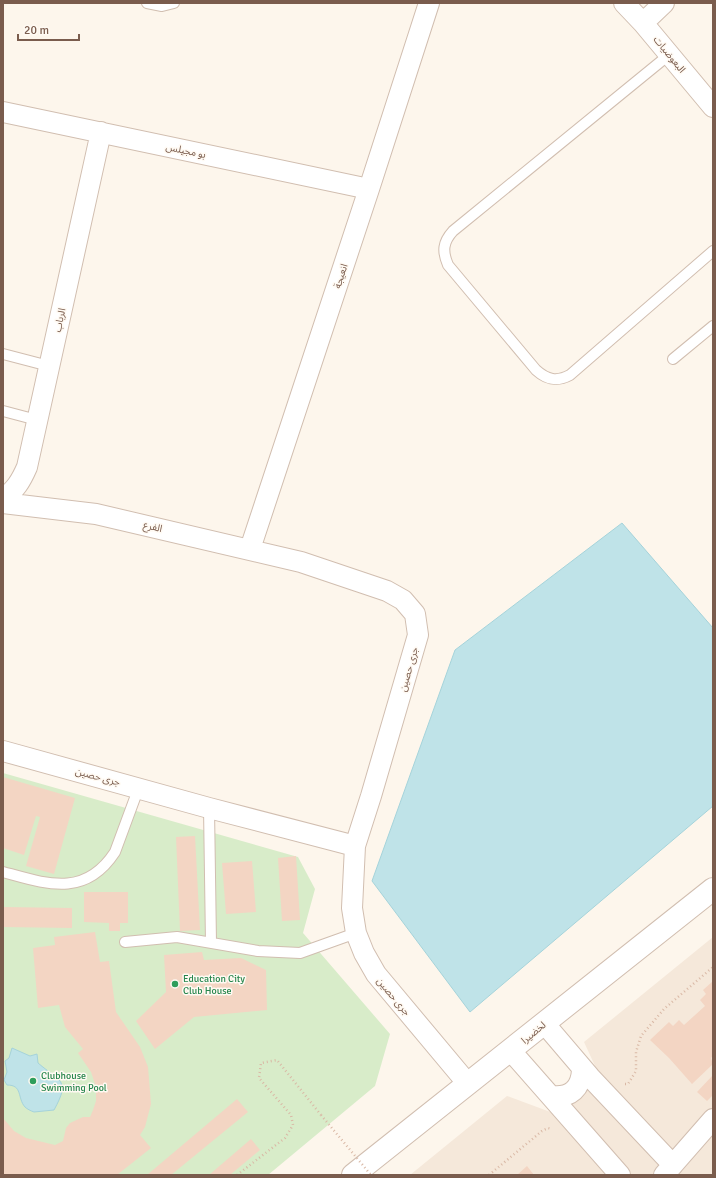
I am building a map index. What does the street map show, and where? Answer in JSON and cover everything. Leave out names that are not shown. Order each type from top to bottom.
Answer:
[{"type":"street","name":"انعيجة","points":[[250,549],[429,3]]},
{"type":"street","name":"البعوضيات","points":[[624,3],[670,54],[713,107]]},
{"type":"street","points":[[643,23],[664,3]]},
{"type":"street","name":"بو مجيلس","points":[[3,112],[369,189]]},
{"type":"street","name":"الرباب","points":[[3,500],[12,493],[21,482],[27,467],[101,132]]},
{"type":"street","name":"الفرع","points":[[3,503],[96,514],[301,562]]},
{"type":"street","name":"جرى حصين","points":[[301,562],[387,591],[404,600],[415,614],[418,635],[355,846],[352,908],[356,933],[364,953],[376,974],[468,1084]]},
{"type":"street","name":"جرى حصين","points":[[3,751],[209,808],[355,846]]},
{"type":"street","name":"لخضيرا","points":[[352,1175],[713,888]]},
{"type":"street","points":[[544,1022],[582,1070],[669,1170],[713,1119]]},
{"type":"street","points":[[511,1050],[620,1175]]},
{"type":"street","points":[[552,1096],[561,1097],[570,1094],[578,1088],[582,1079],[582,1070]]},
{"type":"lane","points":[[147,3],[162,6],[174,3]]},
{"type":"lane","points":[[670,54],[453,231],[447,238],[444,247],[444,256],[448,265],[536,370],[543,376],[552,380],[562,379],[570,375],[713,250]]},
{"type":"lane","points":[[673,359],[713,326]]},
{"type":"lane","points":[[3,354],[49,366]]},
{"type":"lane","points":[[3,411],[38,420]]},
{"type":"lane","points":[[3,872],[55,885],[75,883],[94,875],[109,861],[115,852],[139,788]]},
{"type":"lane","points":[[209,808],[210,943]]},
{"type":"lane","points":[[125,942],[177,937],[258,951],[300,953],[356,933]]},
{"type":"path","points":[[237,1175],[285,1138],[293,1125],[292,1114],[259,1078],[261,1063],[277,1060],[371,1175]]},
{"type":"shaded area","points":[[713,937],[713,1175],[410,1175],[507,1096],[553,1113],[592,1079],[596,1068],[584,1042]]},
{"type":"green space","name":"Education City Club House","points":[[3,773],[298,857],[315,889],[303,933],[390,1034],[375,1086],[268,1175],[3,1175]]},
{"type":"water","points":[[622,523],[713,628],[713,806],[470,1012],[372,881],[455,650]]},
{"type":"water","name":"Clubhouse Swimming Pool","points":[[12,1048],[30,1056],[37,1054],[38,1063],[61,1082],[62,1092],[54,1110],[34,1112],[29,1110],[25,1107],[18,1090],[15,1087],[7,1085],[4,1080],[7,1072],[5,1061],[9,1058]]},
{"type":"building","points":[[3,777],[75,798],[54,874],[26,866],[40,817],[36,816],[24,855],[3,848]]},
{"type":"building","points":[[195,836],[200,930],[180,931],[176,837]]},
{"type":"building","points":[[296,856],[300,920],[282,921],[278,858]]},
{"type":"building","points":[[252,861],[256,912],[226,914],[222,863]]},
{"type":"building","points":[[84,892],[128,892],[128,923],[120,923],[120,931],[109,931],[109,923],[84,922]]},
{"type":"building","points":[[3,907],[72,908],[72,928],[3,927]]},
{"type":"building","points":[[95,932],[100,962],[109,961],[116,1012],[140,1047],[148,1067],[151,1104],[145,1127],[140,1135],[151,1148],[117,1175],[3,1175],[3,1118],[14,1131],[26,1138],[55,1145],[63,1141],[66,1128],[70,1123],[83,1117],[90,1117],[93,1110],[96,1101],[96,1087],[91,1072],[78,1053],[83,1049],[65,1027],[59,1005],[38,1008],[33,948],[55,945],[54,937]]},
{"type":"building","points":[[202,952],[204,960],[241,958],[266,970],[267,1010],[194,1017],[155,1049],[136,1021],[166,992],[164,955]]},
{"type":"building","points":[[713,981],[713,1056],[711,1058],[713,1064],[692,1084],[669,1058],[650,1040],[669,1022],[673,1026],[679,1020],[684,1025],[705,1006],[700,1000],[706,994],[703,990]]},
{"type":"building","points":[[713,1075],[713,1095],[707,1101],[697,1092]]},
{"type":"building","points":[[237,1099],[248,1112],[171,1175],[147,1175]]},
{"type":"building","points":[[251,1139],[260,1150],[230,1175],[209,1175]]},
{"type":"building","points":[[527,1166],[534,1175],[517,1175]]},
{"type":"place","name":"Education City Club House","points":[[175,984]]},
{"type":"place","name":"Clubhouse Swimming Pool","points":[[33,1081]]}]
